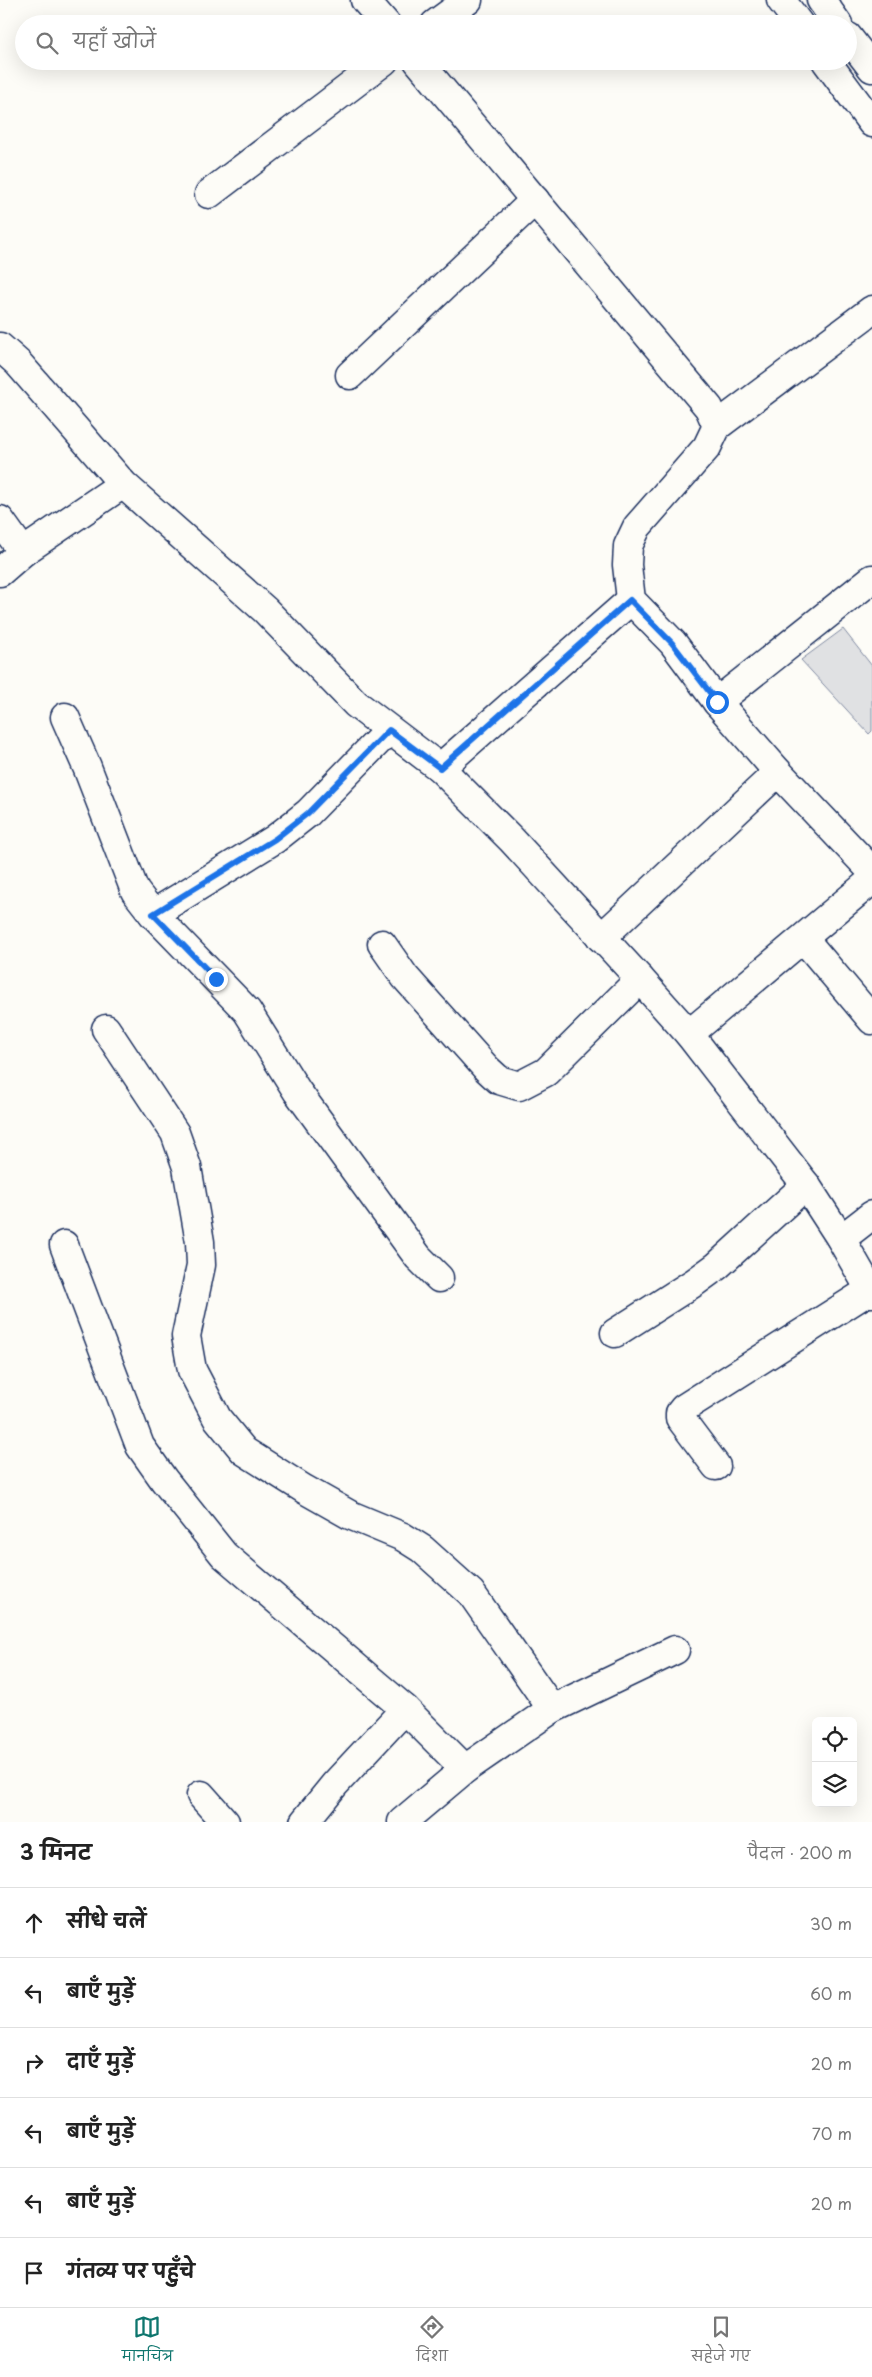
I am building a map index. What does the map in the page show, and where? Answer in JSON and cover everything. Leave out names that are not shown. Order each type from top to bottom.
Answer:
[{"type":"main road","points":[[365,0],[378,15]]},
{"type":"main road","points":[[447,15],[468,0]]},
{"type":"main road","points":[[781,0],[792,15]]},
{"type":"main road","points":[[821,0],[832,15]]},
{"type":"main road","points":[[857,49],[872,68]]},
{"type":"main road","points":[[209,194],[372,70]]},
{"type":"main road","points":[[426,70],[709,408],[718,426]]},
{"type":"main road","points":[[833,70],[872,123]]},
{"type":"main road","points":[[350,375],[536,200]]},
{"type":"main road","points":[[872,310],[718,426],[707,447],[637,526],[628,546],[627,556],[630,600],[672,643],[717,702],[778,772],[872,872]]},
{"type":"main road","points":[[0,347],[18,362],[123,484],[264,610],[356,704],[440,768],[511,839],[690,1034],[806,1185],[841,1238],[871,1292],[684,1408],[680,1413],[680,1418],[716,1466]]},
{"type":"main road","points":[[0,572],[23,552],[123,484]]},
{"type":"main road","points":[[0,520],[23,552]]},
{"type":"main road","points":[[717,702],[872,579]]},
{"type":"main road","points":[[440,768],[630,600]]},
{"type":"main road","points":[[65,717],[136,891],[153,914],[247,1011],[297,1091],[418,1256],[440,1278]]},
{"type":"main road","points":[[153,914],[275,839],[308,813],[389,730]]},
{"type":"main road","points":[[601,938],[778,772]]},
{"type":"main road","points":[[690,1034],[872,880]]},
{"type":"main road","points":[[804,938],[872,1020]]},
{"type":"main road","points":[[382,944],[405,977],[487,1069],[499,1080],[519,1086],[546,1072],[640,979]]},
{"type":"main road","points":[[106,1029],[175,1134],[187,1167],[200,1242],[202,1265],[186,1336],[192,1370],[217,1418],[244,1451],[304,1490],[350,1515],[403,1536],[422,1549],[471,1593],[552,1709]]},
{"type":"main road","points":[[615,1333],[717,1266],[806,1185]]},
{"type":"main road","points":[[841,1238],[872,1215]]},
{"type":"main road","points":[[64,1245],[140,1446],[164,1480],[224,1555],[405,1709],[465,1769]]},
{"type":"main road","points":[[402,1822],[465,1769],[552,1709],[675,1650]]},
{"type":"main road","points":[[304,1822],[335,1784],[405,1709]]},
{"type":"main road","points":[[201,1795],[225,1822]]},
{"type":"shaded area","points":[[843,629],[872,666],[872,731],[869,734],[801,660]]},
{"type":"route","points":[[216,979],[153,914],[275,839],[308,813],[389,730],[440,768],[630,600],[672,643],[717,702]]}]
